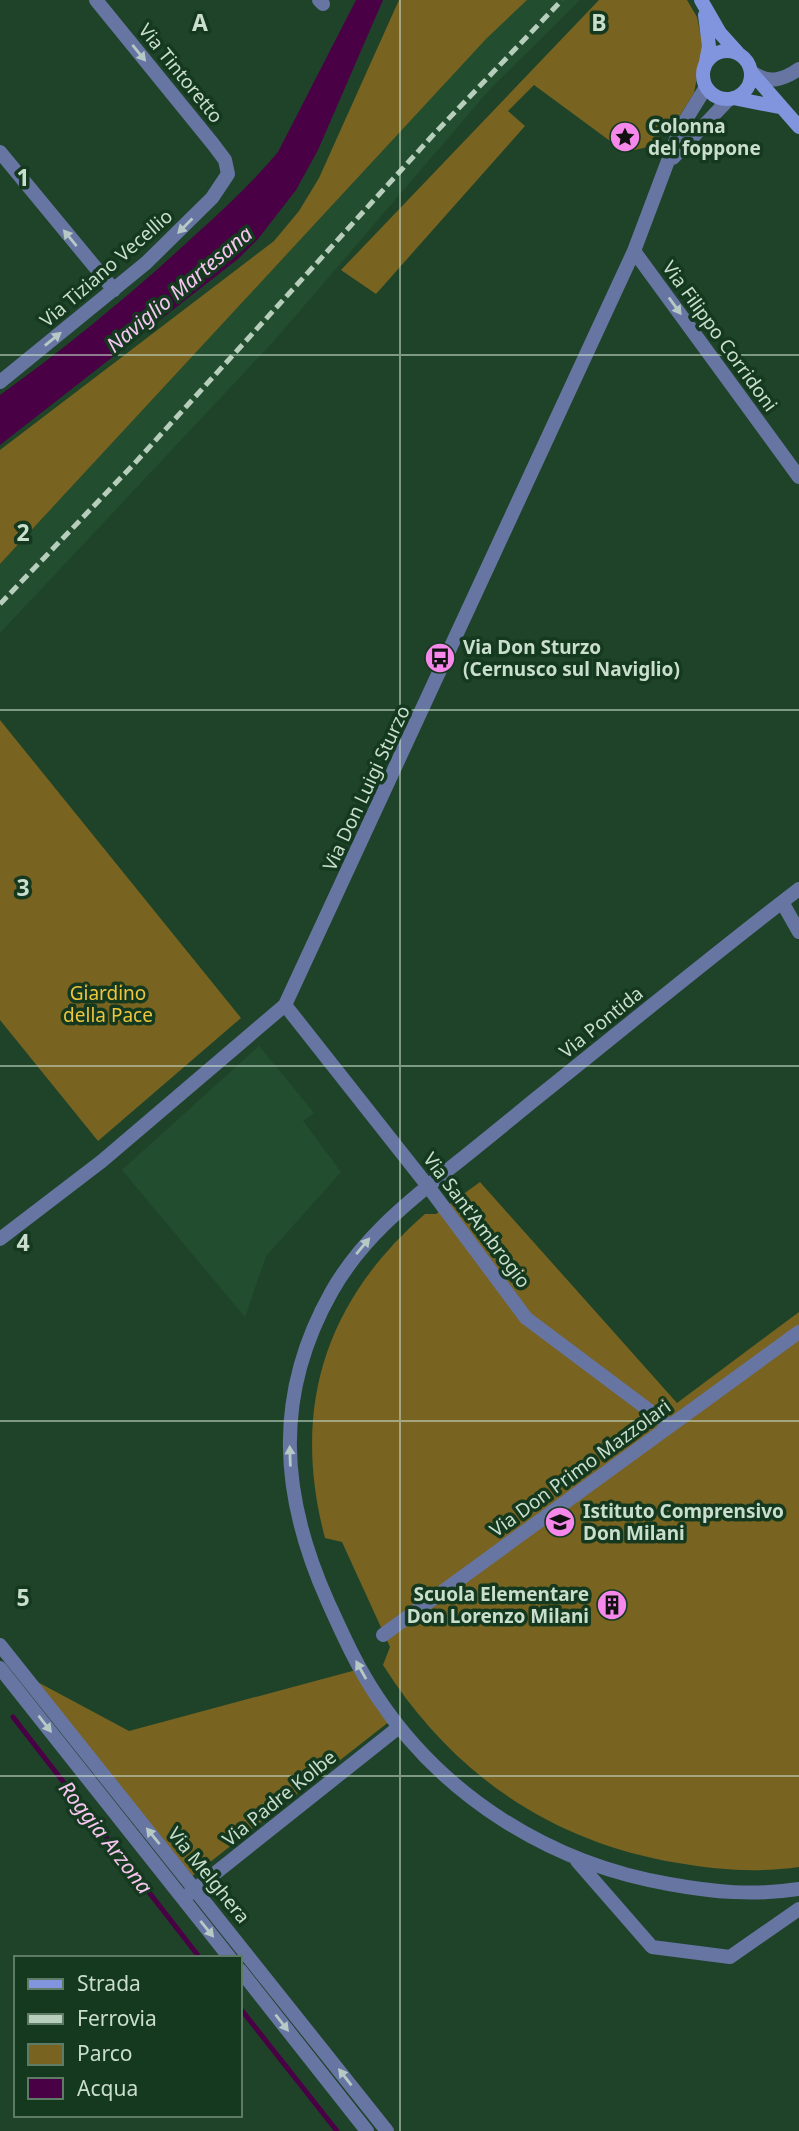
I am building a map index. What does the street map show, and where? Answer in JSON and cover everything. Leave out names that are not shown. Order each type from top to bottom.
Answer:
[{"type":"street","name":"Via Tintoretto","points":[[96,0],[214,144],[225,160],[229,174]]},
{"type":"street","points":[[702,3],[720,33],[747,61],[763,89],[799,127]]},
{"type":"street","points":[[702,3],[709,46],[703,76],[706,87],[714,95],[782,108]]},
{"type":"street","points":[[706,62],[722,51],[739,54]]},
{"type":"street","points":[[751,72],[761,79],[775,80],[799,69]]},
{"type":"street","points":[[665,167],[731,99],[746,89],[751,72]]},
{"type":"street","name":"Via Don Luigi Sturzo","points":[[0,1239],[102,1161],[285,1005],[634,251],[680,129],[706,87]]},
{"type":"street","points":[[0,152],[114,290]]},
{"type":"street","name":"Via Tiziano Vecellio","points":[[0,382],[154,256],[212,198],[229,174]]},
{"type":"street","name":"Via Filippo Corridoni","points":[[634,251],[799,477]]},
{"type":"street","name":"Via Pontida","points":[[574,1858],[523,1833],[476,1802],[434,1765],[399,1727],[354,1658],[313,1568],[296,1512],[290,1442],[292,1407],[299,1373],[309,1339],[323,1307],[340,1276],[369,1239],[427,1185],[799,889]]},
{"type":"street","points":[[782,902],[799,932]]},
{"type":"street","name":"Via Sant'Ambrogio","points":[[285,1005],[427,1185],[526,1318],[670,1426]]},
{"type":"street","name":"Via Don Primo Mazzolari","points":[[383,1635],[799,1332]]},
{"type":"street","name":"Via Melghera","points":[[0,1645],[4,1668],[228,1956]]},
{"type":"street","name":"Via Melghera","points":[[4,1668],[195,1889],[387,2131]]},
{"type":"street","name":"Via Padre Kolbe","points":[[183,1899],[399,1727]]},
{"type":"street","points":[[574,1858],[628,1876],[712,1892],[755,1894],[799,1889]]},
{"type":"street","points":[[574,1858],[652,1947],[730,1957],[799,1909]]},
{"type":"street","points":[[242,1973],[367,2131]]},
{"type":"shaded area","points":[[527,0],[580,0],[491,88],[273,342],[0,633],[0,564],[487,38]]},
{"type":"shaded area","points":[[259,1046],[314,1113],[303,1121],[341,1172],[266,1256],[245,1317],[122,1170]]},
{"type":"green space","points":[[399,0],[527,0],[487,38],[0,564],[0,450],[274,241],[299,211],[319,178]]},
{"type":"green space","points":[[599,0],[687,0],[697,17],[703,47],[694,93],[677,120],[648,147],[625,152],[534,85],[508,111],[525,126],[376,294],[341,270]]},
{"type":"green space","name":"Giardino della Pace","points":[[0,720],[241,1018],[98,1141],[0,1020]]},
{"type":"green space","name":"Istituto Comprensivo Don Milani","points":[[480,1182],[677,1403],[799,1312],[799,1867],[738,1870],[678,1863],[632,1853],[588,1839],[547,1820],[509,1797],[473,1770],[440,1739],[410,1704],[383,1665],[390,1647],[342,1542],[325,1538],[315,1491],[312,1445],[315,1402],[324,1361],[340,1321],[362,1284],[390,1248],[425,1214],[436,1214]]},
{"type":"green space","points":[[356,1670],[390,1721],[191,1877],[32,1679],[129,1731]]},
{"type":"water","name":"Naviglio Martesana","points":[[356,0],[383,0],[318,150],[296,190],[258,239],[238,259],[0,445],[0,395],[75,338],[148,277],[227,205],[278,152]]},
{"type":"waterway","name":"Roggia Arzona","points":[[13,1717],[198,1956]]},
{"type":"waterway","name":"Roggia Arzona","points":[[242,2011],[337,2131]]},
{"type":"railway","points":[[0,604],[134,464],[434,134],[562,0]]},
{"type":"place","name":"Colonna del foppone","points":[[625,137]]},
{"type":"place","name":"Via Don Sturzo (Cernusco sul Naviglio)","points":[[440,658]]},
{"type":"place","name":"Istituto Comprensivo Don Milani","points":[[560,1522]]},
{"type":"place","name":"Scuola Elementare Don Lorenzo Milani","points":[[612,1605]]}]
